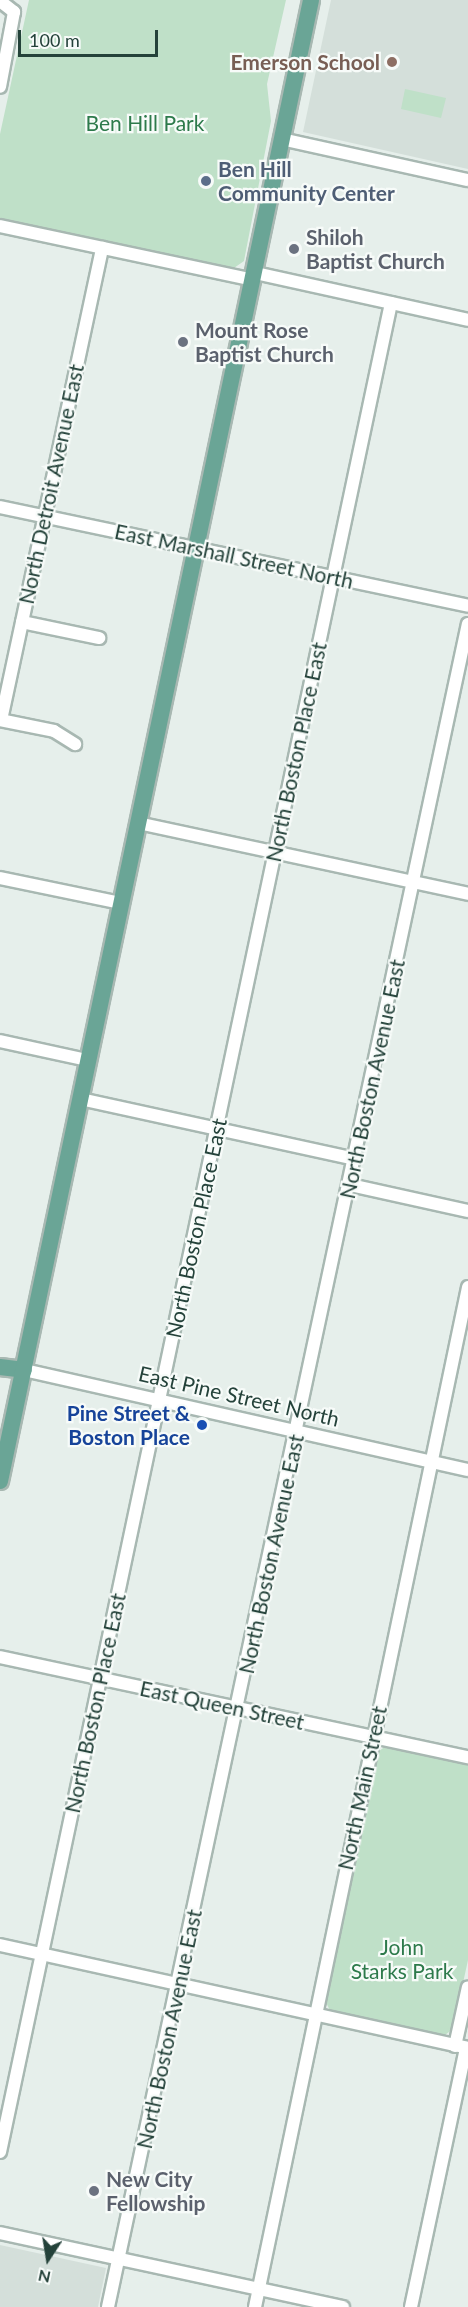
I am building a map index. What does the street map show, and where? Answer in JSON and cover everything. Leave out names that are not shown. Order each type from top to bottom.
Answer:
[{"type":"main road","points":[[0,1481],[311,0]]},
{"type":"main road","name":"East Pine Street North","points":[[0,1366],[24,1370]]},
{"type":"street","points":[[0,1],[12,7],[0,87]]},
{"type":"street","points":[[281,139],[468,180]]},
{"type":"street","points":[[0,226],[468,320]]},
{"type":"street","name":"North Detroit Avenue East","points":[[0,720],[102,248]]},
{"type":"street","name":"North Boston Place East","points":[[0,2152],[391,303]]},
{"type":"street","name":"East Marshall Street North","points":[[0,507],[468,606]]},
{"type":"street","points":[[22,622],[99,638]]},
{"type":"street","name":"North Boston Avenue East","points":[[108,2307],[180,1984],[468,624]]},
{"type":"street","points":[[0,720],[54,731],[75,744]]},
{"type":"street","points":[[138,823],[468,894]]},
{"type":"street","points":[[0,878],[121,903]]},
{"type":"street","points":[[1,1044],[87,1060]]},
{"type":"street","points":[[80,1099],[355,1159]]},
{"type":"street","points":[[350,1185],[468,1211]]},
{"type":"street","name":"North Main Street","points":[[255,2307],[314,2013],[468,1287]]},
{"type":"street","name":"East Pine Street North","points":[[24,1370],[468,1470]]},
{"type":"street","name":"East Queen Street","points":[[0,1657],[468,1757]]},
{"type":"street","points":[[0,1945],[463,2047]]},
{"type":"street","points":[[411,2307],[463,2047],[468,1987]]},
{"type":"street","points":[[0,2233],[343,2307]]},
{"type":"shaded area","name":"Emerson School","points":[[331,0],[468,0],[468,169],[303,132]]},
{"type":"shaded area","points":[[0,2245],[106,2268],[98,2307],[0,2307]]},
{"type":"green space","name":"Ben Hill Park","points":[[29,0],[286,0],[267,84],[271,121],[244,261],[234,268],[0,220],[0,134]]},
{"type":"green space","points":[[405,89],[446,98],[441,118],[401,109]]},
{"type":"green space","name":"John Starks Park","points":[[386,1746],[468,1764],[468,1960],[453,2029],[445,2035],[330,2011],[326,2002],[379,1751]]},
{"type":"place","name":"Emerson School","points":[[392,62]]},
{"type":"place","name":"Ben Hill Community Center","points":[[206,181]]},
{"type":"place","name":"Shiloh Baptist Church","points":[[294,249]]},
{"type":"place","name":"Mount Rose Baptist Church","points":[[183,342]]},
{"type":"place","name":"Pine Street & Boston Place","points":[[202,1425]]},
{"type":"place","name":"New City Fellowship","points":[[94,2191]]}]
